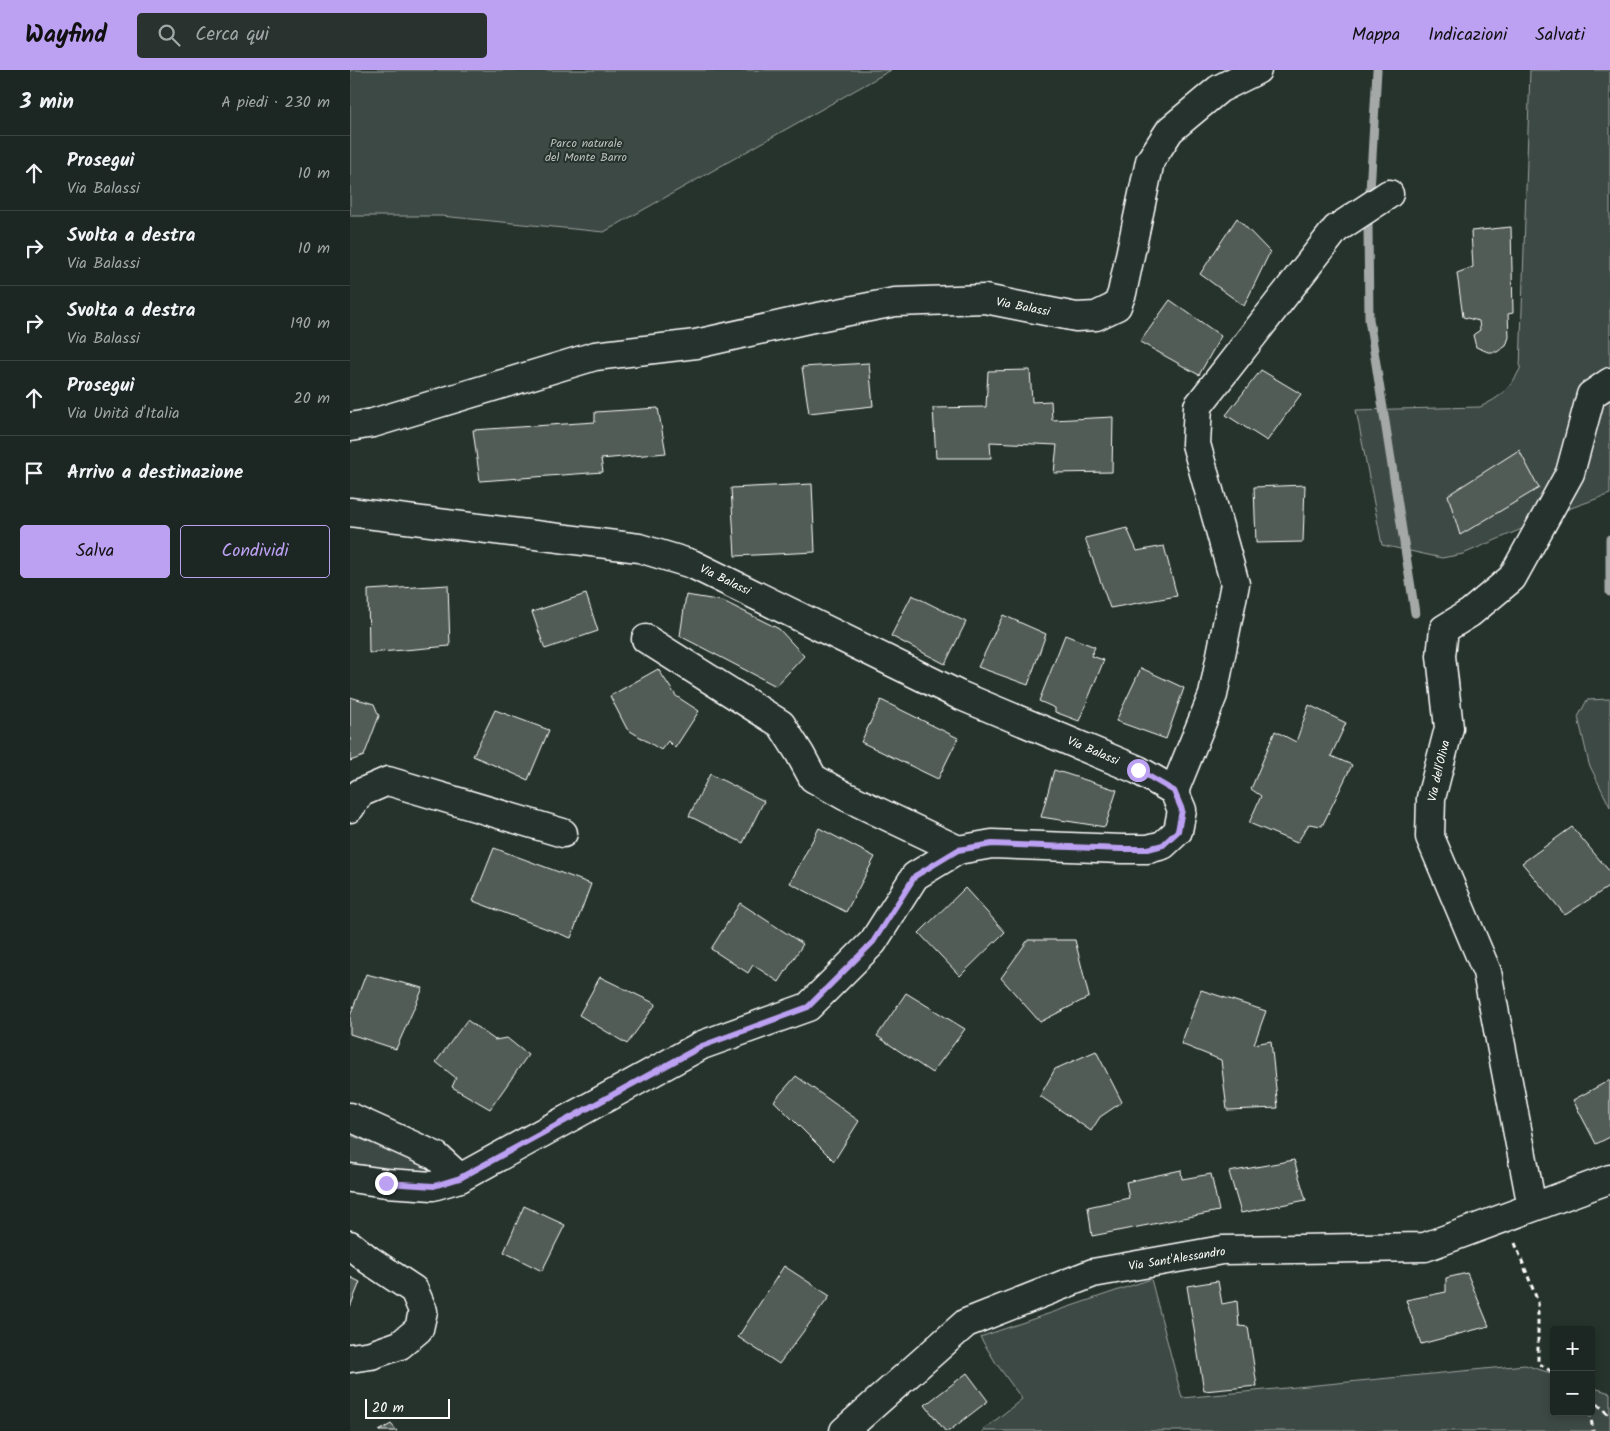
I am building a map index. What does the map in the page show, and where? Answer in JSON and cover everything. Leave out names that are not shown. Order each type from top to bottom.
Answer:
[{"type":"street","name":"Via Balassi","points":[[350,427],[373,423],[595,356],[696,344],[895,302],[985,299],[1076,318],[1096,316],[1117,306],[1122,293],[1150,161],[1170,130],[1219,89],[1257,70]]},
{"type":"street","points":[[350,1178],[386,1183],[434,1186],[460,1178],[702,1046],[808,1007],[873,942],[915,876],[958,850],[992,844],[1148,849],[1163,845],[1178,831],[1182,810],[1174,791],[1213,695],[1235,584],[1196,444],[1198,406],[1336,229],[1389,194]]},
{"type":"street","name":"Via dell'Oliva","points":[[1532,1207],[1530,1188],[1487,972],[1430,837],[1431,798],[1449,728],[1441,656],[1444,629],[1470,613],[1512,578],[1570,473],[1590,395],[1610,382]]},
{"type":"street","name":"Via Balassi","points":[[350,512],[639,548],[692,564],[958,695],[1138,770],[1174,791]]},
{"type":"street","points":[[646,639],[781,724],[813,778],[845,796],[958,850]]},
{"type":"street","points":[[350,808],[360,793],[388,781],[563,832]]},
{"type":"street","points":[[350,1117],[436,1156],[460,1178]]},
{"type":"street","name":"Via Sant'Alessandro","points":[[844,1431],[966,1323],[1093,1272],[1222,1250],[1425,1247],[1610,1179]]},
{"type":"street","points":[[350,1245],[368,1260],[414,1290],[423,1311],[419,1329],[400,1345],[371,1355],[350,1358]]},
{"type":"path","points":[[1532,1207],[1512,1234],[1538,1302],[1538,1363],[1551,1371]]},
{"type":"path","points":[[1595,1402],[1610,1416]]},
{"type":"path","points":[[1591,1416],[1593,1431]]},
{"type":"green space","name":"Parco naturale del Monte Barro","points":[[350,70],[891,70],[604,232],[441,216],[350,216]]},
{"type":"green space","points":[[1530,70],[1610,70],[1610,494],[1571,508],[1463,554],[1442,558],[1382,545],[1356,410],[1480,407],[1504,392],[1520,369]]},
{"type":"green space","points":[[1610,699],[1610,807],[1589,764],[1578,717],[1587,700]]},
{"type":"green space","points":[[350,1135],[433,1167],[434,1174],[415,1174],[350,1163]]},
{"type":"green space","points":[[1151,1279],[1182,1398],[1525,1365],[1550,1373],[1550,1416],[1595,1416],[1595,1388],[1610,1393],[1610,1431],[982,1431],[1022,1399],[980,1337]]},
{"type":"building","points":[[1237,218],[1270,252],[1244,306],[1200,274]]},
{"type":"building","points":[[1511,227],[1513,313],[1508,314],[1509,337],[1506,346],[1497,352],[1488,352],[1476,347],[1473,335],[1480,330],[1479,321],[1463,317],[1457,273],[1473,267],[1471,231]]},
{"type":"building","points":[[1170,300],[1221,336],[1199,375],[1140,342]]},
{"type":"building","points":[[869,363],[873,406],[809,413],[802,367]]},
{"type":"building","points":[[1030,370],[1032,402],[1051,401],[1052,420],[1113,417],[1112,472],[1054,473],[1057,445],[990,442],[991,458],[936,458],[933,408],[986,407],[988,371]]},
{"type":"building","points":[[1261,370],[1301,394],[1267,441],[1226,415]]},
{"type":"building","points":[[658,408],[666,453],[601,459],[603,472],[480,481],[473,430],[595,422],[595,412]]},
{"type":"building","points":[[1519,450],[1539,488],[1460,535],[1448,495]]},
{"type":"building","points":[[812,484],[815,552],[735,556],[731,488]]},
{"type":"building","points":[[1305,485],[1303,542],[1256,543],[1254,487]]},
{"type":"building","points":[[1127,528],[1137,551],[1164,546],[1177,596],[1110,608],[1085,538]]},
{"type":"building","points":[[448,585],[450,646],[369,653],[368,590]]},
{"type":"building","points":[[586,594],[598,631],[545,649],[532,612]]},
{"type":"building","points":[[686,595],[723,601],[779,629],[804,656],[776,686],[680,636]]},
{"type":"building","points":[[912,595],[966,622],[945,664],[891,636]]},
{"type":"building","points":[[1003,615],[1046,634],[1028,685],[978,667]]},
{"type":"building","points":[[1065,635],[1095,647],[1091,656],[1104,660],[1079,721],[1055,712],[1055,708],[1039,701]]},
{"type":"building","points":[[1141,668],[1184,688],[1166,739],[1116,721]]},
{"type":"building","points":[[658,669],[676,696],[699,711],[675,748],[668,741],[661,750],[627,729],[610,696]]},
{"type":"building","points":[[350,697],[374,704],[379,716],[364,756],[350,761]]},
{"type":"building","points":[[881,700],[958,738],[938,779],[861,742]]},
{"type":"building","points":[[1309,705],[1346,723],[1331,756],[1352,765],[1322,826],[1309,824],[1297,843],[1249,823],[1261,796],[1251,789],[1275,731],[1296,742]]},
{"type":"building","points":[[495,710],[549,730],[528,780],[473,756]]},
{"type":"building","points":[[1054,770],[1117,790],[1105,827],[1041,817]]},
{"type":"building","points":[[710,774],[764,801],[743,843],[689,816]]},
{"type":"building","points":[[1572,827],[1610,872],[1610,886],[1565,915],[1522,863]]},
{"type":"building","points":[[819,828],[875,857],[846,912],[790,883]]},
{"type":"building","points":[[494,848],[591,884],[571,938],[473,901]]},
{"type":"building","points":[[965,888],[1005,932],[960,976],[919,933]]},
{"type":"building","points":[[740,903],[803,944],[779,982],[753,965],[748,973],[711,949]]},
{"type":"building","points":[[1028,940],[1075,940],[1089,997],[1040,1022],[1001,978]]},
{"type":"building","points":[[366,974],[423,988],[396,1049],[350,1034],[350,1016]]},
{"type":"building","points":[[600,977],[656,1004],[627,1044],[579,1015]]},
{"type":"building","points":[[1201,990],[1266,1011],[1254,1044],[1271,1041],[1278,1108],[1227,1110],[1221,1060],[1181,1044]]},
{"type":"building","points":[[906,993],[965,1029],[932,1073],[877,1036]]},
{"type":"building","points":[[467,1020],[495,1040],[507,1038],[528,1055],[490,1109],[452,1087],[456,1078],[436,1062]]},
{"type":"building","points":[[1096,1051],[1122,1102],[1100,1117],[1091,1131],[1040,1096],[1055,1069]]},
{"type":"building","points":[[796,1076],[859,1121],[834,1161],[774,1101]]},
{"type":"building","points":[[1610,1080],[1610,1137],[1596,1144],[1573,1100]]},
{"type":"building","points":[[1294,1160],[1306,1200],[1241,1213],[1229,1172]]},
{"type":"building","points":[[1181,1170],[1182,1179],[1211,1174],[1219,1211],[1092,1236],[1088,1207],[1129,1198],[1126,1182]]},
{"type":"building","points":[[524,1206],[565,1225],[542,1271],[504,1252]]},
{"type":"building","points":[[784,1266],[830,1296],[779,1364],[738,1337]]},
{"type":"building","points":[[1467,1273],[1489,1326],[1421,1344],[1406,1300],[1446,1292],[1446,1278]]},
{"type":"building","points":[[350,1277],[360,1282],[350,1307]]},
{"type":"building","points":[[1218,1281],[1222,1304],[1237,1301],[1239,1326],[1248,1327],[1257,1386],[1204,1391],[1187,1286]]},
{"type":"building","points":[[967,1373],[988,1401],[949,1431],[945,1431],[925,1405]]},
{"type":"building","points":[[391,1424],[397,1431],[379,1431]]},
{"type":"waterway","points":[[1377,70],[1368,226],[1369,319],[1415,613]]},
{"type":"waterway","points":[[1610,539],[1610,592]]},
{"type":"route","points":[[386,1183],[434,1186],[460,1178],[702,1046],[808,1007],[873,942],[915,876],[958,850],[992,844],[1122,849],[1148,849],[1163,845],[1178,831],[1182,810],[1174,791],[1138,770]]}]
